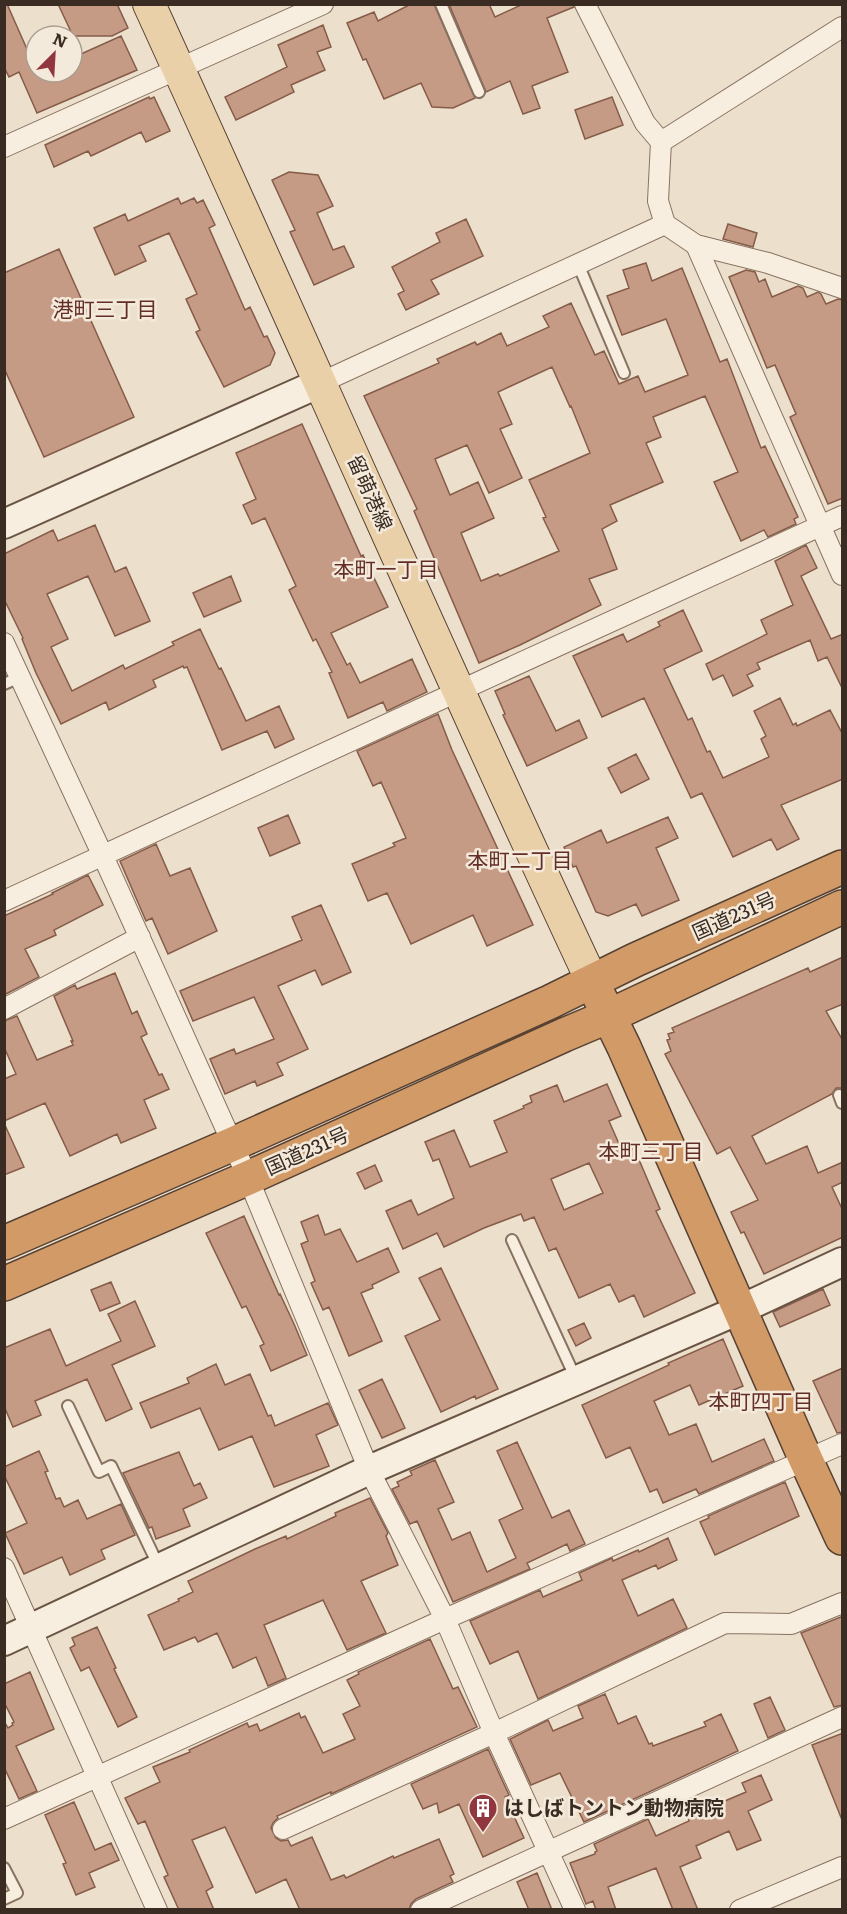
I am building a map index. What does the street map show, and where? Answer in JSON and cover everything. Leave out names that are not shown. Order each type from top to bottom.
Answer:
[{"type":"highway","name":"国道231号","points":[[4,1243],[233,1144],[843,867]]},
{"type":"highway","name":"国道231号","points":[[4,1284],[248,1178],[609,1016],[843,907]]},
{"type":"highway","points":[[592,981],[843,1538]]},
{"type":"main road","name":"留萌港線","points":[[149,4],[592,981]]},
{"type":"street","points":[[4,147],[323,4]]},
{"type":"street","points":[[585,4],[645,123],[661,142],[658,201],[665,224],[696,245],[768,263],[843,288]]},
{"type":"street","points":[[661,142],[843,27]]},
{"type":"street","points":[[4,524],[320,383],[665,224]]},
{"type":"street","points":[[696,245],[843,575]]},
{"type":"street","points":[[4,901],[843,516]]},
{"type":"street","points":[[4,643],[12,681],[103,856],[248,1178],[369,1470],[445,1620],[575,1910]]},
{"type":"street","points":[[4,1009],[140,937]]},
{"type":"street","points":[[4,1641],[369,1470],[739,1310],[843,1262]]},
{"type":"street","points":[[4,1819],[843,1444]]},
{"type":"street","points":[[4,1568],[157,1910]]},
{"type":"street","points":[[283,1829],[494,1733],[725,1623],[791,1624],[843,1603]]},
{"type":"street","points":[[421,1910],[843,1717]]},
{"type":"street","points":[[740,1910],[843,1867]]},
{"type":"lane","points":[[441,4],[479,92]]},
{"type":"lane","points":[[578,264],[624,373]]},
{"type":"lane","points":[[512,1240],[576,1380]]},
{"type":"lane","points":[[68,1406],[99,1472],[111,1466],[160,1569]]},
{"type":"lane","points":[[4,1868],[16,1893],[4,1899]]},
{"type":"building","points":[[4,4],[7,4],[24,42],[24,83],[19,72],[9,77],[4,67]]},
{"type":"building","points":[[58,4],[117,4],[128,28],[112,36],[84,36],[84,24],[67,24]]},
{"type":"building","points":[[411,4],[434,4],[475,98],[453,108],[432,107],[421,83],[384,99],[366,59],[363,60],[347,23],[374,12],[378,21]]},
{"type":"building","points":[[449,4],[489,4],[495,17],[523,4],[573,4],[574,7],[547,18],[568,72],[532,86],[540,108],[523,114],[510,81],[486,92]]},
{"type":"building","points":[[323,25],[331,47],[317,52],[325,70],[291,85],[294,92],[236,120],[225,97],[287,67],[278,45]]},
{"type":"building","points":[[121,36],[137,70],[37,113],[24,84],[84,84],[84,53]]},
{"type":"building","points":[[149,97],[150,99],[154,97],[170,131],[146,142],[141,132],[91,156],[88,151],[54,167],[45,145]]},
{"type":"building","points":[[612,97],[623,125],[585,139],[575,110]]},
{"type":"building","points":[[289,172],[318,175],[333,206],[317,213],[333,250],[344,246],[354,267],[314,285],[290,232],[295,230],[272,180]]},
{"type":"building","points":[[178,198],[181,204],[194,198],[197,203],[203,200],[215,225],[209,228],[245,310],[250,307],[264,337],[267,336],[275,353],[270,365],[224,387],[196,332],[200,330],[186,299],[197,294],[169,233],[139,246],[146,261],[115,275],[94,228],[125,214],[128,221]]},
{"type":"building","points":[[466,219],[483,256],[431,280],[439,294],[406,310],[398,294],[404,291],[392,267],[440,242],[436,233]]},
{"type":"building","points":[[728,224],[757,233],[753,247],[723,239]]},
{"type":"building","points":[[59,249],[134,417],[44,457],[4,368],[4,273]]},
{"type":"building","points":[[646,263],[652,281],[682,268],[720,362],[727,359],[761,448],[765,446],[798,517],[794,519],[796,524],[768,537],[764,530],[741,541],[714,482],[738,472],[705,396],[653,417],[661,437],[646,443],[663,482],[610,505],[617,521],[602,529],[617,569],[589,579],[601,605],[479,663],[414,511],[417,509],[364,396],[439,363],[437,359],[475,342],[477,345],[501,333],[507,346],[549,327],[543,316],[571,303],[595,355],[604,351],[619,384],[638,376],[645,392],[688,375],[666,319],[622,335],[607,296],[629,288],[623,270]],"holes":[[[552,367],[590,453],[529,480],[546,517],[543,518],[559,551],[500,576],[498,574],[481,581],[461,533],[494,518],[478,482],[450,495],[435,459],[467,445],[489,493],[522,478],[500,429],[512,424],[498,392]]]},
{"type":"building","points":[[746,270],[755,272],[759,282],[765,279],[772,297],[798,286],[803,288],[807,297],[818,292],[826,304],[838,299],[843,300],[843,498],[828,504],[790,417],[796,414],[775,365],[767,368],[729,277]]},
{"type":"building","points":[[302,424],[361,556],[363,555],[388,607],[331,633],[347,665],[350,663],[360,683],[412,659],[427,692],[387,711],[383,702],[348,718],[329,673],[332,672],[316,639],[313,641],[289,590],[296,586],[265,518],[252,524],[243,505],[256,499],[236,453]]},
{"type":"building","points":[[95,525],[115,572],[126,567],[150,621],[115,636],[88,576],[47,594],[68,639],[51,647],[72,691],[123,665],[125,669],[174,645],[172,642],[200,629],[246,721],[279,706],[294,739],[275,748],[267,731],[222,750],[187,667],[183,666],[153,680],[156,687],[109,710],[106,702],[61,724],[4,599],[4,554],[53,530],[58,541]]},
{"type":"building","points":[[806,545],[817,568],[801,576],[831,639],[843,634],[843,690],[827,657],[818,661],[810,640],[757,663],[760,669],[747,675],[753,686],[733,696],[723,675],[713,680],[706,664],[767,634],[761,620],[793,605],[775,561]]},
{"type":"building","points":[[231,576],[241,601],[204,617],[193,593]]},
{"type":"building","points":[[683,610],[702,651],[664,669],[688,720],[692,718],[707,752],[710,751],[723,778],[769,757],[761,739],[766,736],[754,711],[780,698],[793,725],[796,723],[797,726],[830,710],[843,735],[843,779],[781,805],[799,839],[777,850],[771,839],[733,857],[702,793],[691,798],[644,698],[602,717],[573,656],[623,634],[627,642],[660,626],[658,622]]},
{"type":"building","points":[[529,676],[556,731],[579,720],[587,738],[527,766],[503,715],[505,714],[495,691]]},
{"type":"building","points":[[438,714],[452,750],[533,925],[487,946],[473,915],[411,944],[387,893],[368,901],[352,864],[395,846],[393,843],[406,838],[381,782],[373,786],[357,751]]},
{"type":"building","points":[[636,754],[649,779],[621,793],[608,768]]},
{"type":"building","points":[[288,815],[300,843],[270,856],[258,828]]},
{"type":"building","points":[[668,817],[678,838],[656,848],[679,900],[642,916],[636,904],[608,916],[596,912],[576,866],[573,867],[564,847],[601,830],[607,843]]},
{"type":"building","points":[[156,844],[170,876],[190,868],[217,931],[168,954],[152,918],[146,921],[120,861]]},
{"type":"building","points":[[88,875],[103,905],[54,930],[56,935],[25,949],[39,977],[4,995],[4,916]]},
{"type":"building","points":[[321,905],[351,972],[322,985],[315,970],[278,986],[308,1049],[277,1063],[283,1075],[257,1086],[255,1081],[225,1094],[210,1059],[234,1049],[236,1054],[274,1039],[254,997],[193,1021],[180,991],[302,940],[292,917]]},
{"type":"building","points":[[843,957],[843,1004],[826,1011],[843,1041],[843,1088],[836,1088],[832,1094],[752,1136],[766,1164],[807,1146],[818,1173],[843,1162],[843,1182],[832,1187],[843,1211],[843,1237],[764,1274],[744,1232],[741,1233],[731,1212],[758,1200],[730,1147],[717,1154],[665,1054],[671,1051],[667,1040],[670,1039],[668,1034],[674,1032],[672,1028],[808,968],[810,972]]},
{"type":"building","points":[[115,973],[132,1014],[137,1011],[147,1034],[141,1037],[159,1075],[162,1074],[169,1089],[144,1100],[156,1128],[121,1143],[117,1134],[70,1156],[45,1103],[4,1121],[4,1079],[16,1074],[4,1047],[4,1021],[17,1016],[37,1060],[73,1045],[54,996],[75,985],[77,989]]},
{"type":"building","points":[[607,1084],[621,1116],[609,1121],[623,1153],[634,1148],[660,1209],[656,1211],[695,1293],[644,1317],[634,1295],[619,1302],[610,1284],[579,1298],[556,1248],[549,1251],[534,1217],[524,1221],[521,1214],[444,1247],[437,1233],[403,1249],[386,1211],[411,1200],[418,1215],[454,1198],[439,1159],[433,1161],[425,1142],[454,1130],[470,1167],[507,1152],[494,1121],[524,1108],[523,1106],[532,1102],[530,1096],[557,1085],[564,1102]],"holes":[[[589,1163],[603,1193],[564,1210],[551,1179]]]},
{"type":"building","points":[[4,1123],[24,1167],[4,1175]]},
{"type":"building","points":[[375,1165],[382,1181],[365,1189],[357,1173]]},
{"type":"building","points":[[318,1215],[325,1235],[340,1229],[357,1262],[388,1248],[399,1272],[361,1293],[382,1341],[349,1356],[329,1307],[323,1310],[311,1283],[315,1281],[301,1244],[308,1241],[301,1222]]},
{"type":"building","points":[[244,1216],[307,1355],[271,1371],[260,1346],[264,1344],[246,1306],[242,1308],[206,1233]]},
{"type":"building","points":[[441,1268],[498,1389],[476,1399],[475,1396],[441,1412],[405,1336],[440,1320],[419,1278]]},
{"type":"building","points":[[111,1282],[120,1303],[100,1311],[91,1290]]},
{"type":"building","points":[[823,1289],[830,1305],[780,1327],[773,1312]]},
{"type":"building","points":[[135,1301],[155,1346],[112,1365],[132,1409],[106,1421],[87,1379],[35,1401],[41,1415],[13,1427],[4,1406],[4,1348],[50,1329],[66,1366],[121,1341],[108,1314]]},
{"type":"building","points":[[584,1323],[591,1338],[576,1346],[568,1330]]},
{"type":"building","points":[[723,1339],[743,1386],[699,1405],[690,1385],[654,1401],[669,1435],[696,1424],[712,1462],[764,1439],[774,1461],[699,1494],[696,1489],[663,1503],[657,1489],[650,1492],[630,1447],[606,1458],[582,1405]]},
{"type":"building","points":[[216,1364],[225,1385],[250,1374],[268,1416],[271,1415],[275,1426],[328,1403],[338,1425],[316,1435],[329,1466],[274,1487],[252,1436],[219,1450],[200,1408],[151,1428],[140,1403],[189,1383],[187,1378]]},
{"type":"building","points":[[843,1368],[843,1432],[837,1433],[813,1381]]},
{"type":"building","points":[[382,1379],[405,1428],[382,1438],[359,1390]]},
{"type":"building","points":[[517,1442],[552,1518],[569,1510],[585,1544],[570,1551],[567,1544],[527,1563],[530,1569],[453,1602],[417,1521],[410,1524],[392,1489],[399,1486],[397,1482],[412,1475],[410,1471],[435,1460],[454,1502],[438,1509],[452,1540],[470,1532],[487,1572],[516,1558],[499,1520],[523,1509],[497,1451]]},
{"type":"building","points":[[39,1451],[48,1471],[45,1472],[56,1499],[60,1498],[64,1507],[78,1500],[87,1519],[121,1504],[135,1535],[101,1550],[105,1559],[70,1575],[62,1557],[24,1574],[5,1533],[27,1523],[4,1475],[4,1467]]},
{"type":"building","points":[[179,1452],[194,1486],[200,1483],[207,1498],[183,1509],[190,1526],[156,1539],[123,1473]]},
{"type":"building","points":[[785,1482],[799,1516],[715,1555],[700,1522],[709,1518],[708,1516]]},
{"type":"building","points":[[370,1498],[388,1533],[386,1536],[398,1565],[361,1581],[386,1633],[347,1650],[323,1600],[264,1625],[286,1678],[268,1686],[256,1657],[233,1668],[217,1633],[198,1642],[195,1637],[164,1650],[148,1615],[193,1592],[188,1581],[255,1549],[286,1536],[287,1539],[336,1516],[335,1513]]},
{"type":"building","points":[[668,1538],[677,1560],[658,1569],[656,1565],[622,1580],[638,1616],[673,1599],[687,1628],[538,1699],[518,1651],[490,1664],[470,1621],[540,1590],[543,1597],[582,1580],[579,1573],[612,1558],[613,1561],[638,1550],[639,1552]]},
{"type":"building","points":[[843,1616],[843,1705],[834,1707],[801,1633]]},
{"type":"building","points":[[97,1627],[137,1717],[118,1727],[89,1667],[81,1671],[70,1648],[75,1645],[72,1638]]},
{"type":"building","points":[[430,1639],[453,1689],[458,1687],[477,1727],[331,1794],[331,1792],[277,1816],[271,1828],[276,1838],[281,1841],[288,1840],[291,1846],[312,1837],[331,1880],[344,1875],[346,1878],[393,1856],[394,1858],[439,1839],[454,1874],[450,1876],[453,1882],[416,1899],[409,1910],[300,1910],[286,1879],[256,1893],[225,1827],[192,1840],[213,1887],[206,1891],[214,1910],[179,1910],[164,1877],[168,1875],[145,1821],[138,1824],[125,1798],[160,1782],[153,1767],[190,1752],[189,1750],[247,1723],[249,1727],[257,1724],[260,1731],[299,1713],[301,1718],[305,1716],[323,1753],[355,1739],[343,1714],[360,1706],[347,1680],[359,1674],[358,1672]]},
{"type":"building","points":[[30,1672],[54,1729],[16,1746],[37,1791],[19,1799],[4,1767],[4,1721],[8,1728],[14,1722],[4,1702],[4,1684]]},
{"type":"building","points":[[605,1694],[618,1724],[636,1716],[649,1744],[652,1743],[653,1746],[706,1726],[704,1722],[721,1714],[738,1751],[584,1822],[560,1773],[531,1785],[510,1739],[548,1720],[553,1731],[583,1718],[578,1706]]},
{"type":"building","points":[[770,1697],[785,1730],[768,1738],[754,1704]]},
{"type":"building","points":[[843,1733],[843,1819],[842,1820],[812,1745]]},
{"type":"building","points":[[488,1749],[509,1795],[505,1797],[524,1838],[483,1857],[459,1804],[439,1813],[437,1803],[423,1809],[411,1784]]},
{"type":"building","points":[[761,1775],[772,1800],[748,1811],[761,1840],[737,1850],[729,1831],[696,1846],[701,1858],[680,1867],[698,1910],[673,1910],[656,1868],[608,1887],[616,1910],[596,1910],[593,1901],[586,1904],[570,1863],[595,1854],[597,1851],[594,1844],[648,1819],[656,1836],[689,1821],[687,1817],[746,1792],[742,1783]]},
{"type":"building","points":[[74,1802],[95,1850],[111,1843],[119,1860],[89,1873],[95,1887],[76,1895],[63,1864],[66,1863],[45,1815]]},
{"type":"building","points":[[537,1873],[552,1910],[529,1910],[517,1882]]},
{"type":"place","name":"はしばトントン動物病院","points":[[483,1834]]},
{"type":"district","name":"港町三丁目","points":[[105,310]]},
{"type":"district","name":"本町一丁目","points":[[386,570]]},
{"type":"district","name":"本町二丁目","points":[[520,861]]},
{"type":"district","name":"本町三丁目","points":[[651,1152]]},
{"type":"district","name":"本町四丁目","points":[[761,1402]]}]
